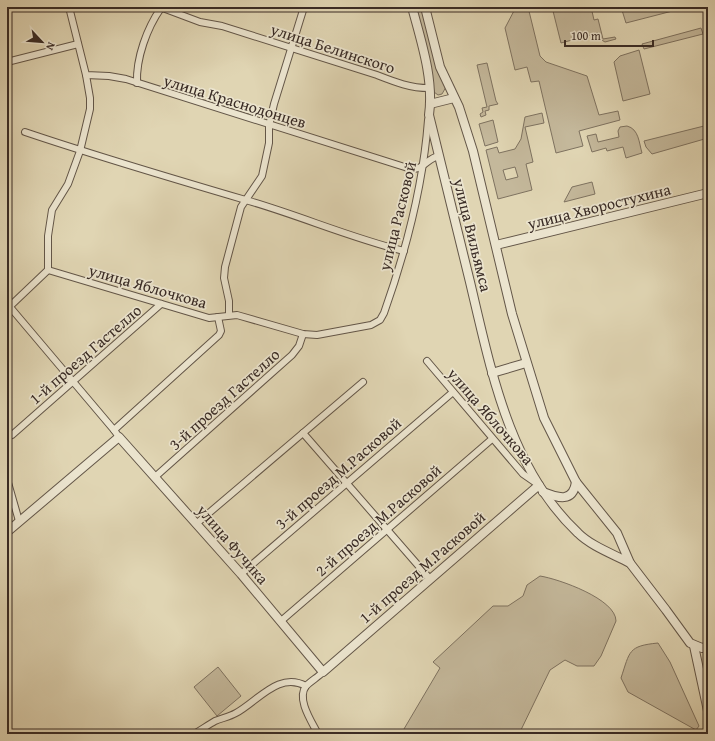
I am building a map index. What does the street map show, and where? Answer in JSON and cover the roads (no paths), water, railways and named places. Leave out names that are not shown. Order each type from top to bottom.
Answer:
[{"type":"street","points":[[7,532],[119,437],[74,381],[9,308],[48,270],[48,236],[52,210],[68,184],[80,151],[90,109],[90,98],[86,75],[69,7]]},
{"type":"street","points":[[137,83],[136,70],[152,21],[161,7]]},
{"type":"street","name":"улица Белинского","points":[[161,7],[200,22],[222,26],[377,74],[399,83],[418,88],[429,88]]},
{"type":"street","points":[[229,314],[229,301],[224,278],[225,267],[241,207],[262,176],[269,143],[269,126],[274,104],[304,7]]},
{"type":"street","name":"улица Вильямса","points":[[412,7],[426,63],[430,104],[429,115],[438,156],[492,373],[510,428],[521,452],[541,488],[578,533],[604,550],[630,563]]},
{"type":"street","name":"улица Вильямса","points":[[425,7],[440,67],[459,107],[473,151],[526,363],[544,418],[576,482],[616,533],[620,545],[630,563],[690,643],[694,646]]},
{"type":"street","points":[[7,62],[78,44]]},
{"type":"street","name":"улица Краснодонцев","points":[[86,75],[109,76],[137,83],[264,122],[269,126],[411,169],[418,170],[424,166]]},
{"type":"street","points":[[430,104],[454,98]]},
{"type":"street","name":"улица Расковой","points":[[380,320],[392,291],[404,251],[424,166],[429,115]]},
{"type":"street","points":[[25,132],[80,151],[200,188],[247,200],[335,229],[368,242],[404,251]]},
{"type":"street","points":[[424,166],[433,157],[438,156]]},
{"type":"street","name":"улица Хворостухина","points":[[496,245],[708,193]]},
{"type":"street","name":"улица Яблочкова","points":[[48,270],[209,318],[229,314],[246,316],[303,334],[317,335],[333,333],[371,325],[380,320]]},
{"type":"street","name":"1-й проезд Гастелло","points":[[7,437],[12,435],[161,304]]},
{"type":"street","points":[[114,430],[219,335],[221,331],[218,317]]},
{"type":"street","name":"3-й проезд Гастелло","points":[[155,477],[292,355],[299,346],[303,334]]},
{"type":"street","name":"улица Яблочкова","points":[[427,361],[523,474],[541,488]]},
{"type":"street","points":[[492,373],[526,363]]},
{"type":"street","points":[[196,524],[363,382]]},
{"type":"street","name":"3-й проезд М.Расковой","points":[[240,574],[453,392]]},
{"type":"street","points":[[303,433],[430,579]]},
{"type":"street","name":"улица Фучика","points":[[119,437],[281,621],[323,672]]},
{"type":"street","name":"2-й проезд М.Расковой","points":[[281,621],[492,439]]},
{"type":"street","points":[[7,479],[19,521]]},
{"type":"street","points":[[541,488],[560,498],[567,496],[572,492],[576,482]]},
{"type":"street","name":"1-й проезд М.Расковой","points":[[323,672],[430,579],[541,488]]},
{"type":"street","points":[[604,550],[610,550],[620,545]]},
{"type":"street","points":[[708,647],[702,648],[694,646],[708,711]]},
{"type":"street","points":[[318,734],[302,695],[306,686],[323,672]]},
{"type":"street","points":[[194,734],[215,722],[236,713],[272,687],[288,681],[306,686]]}]
